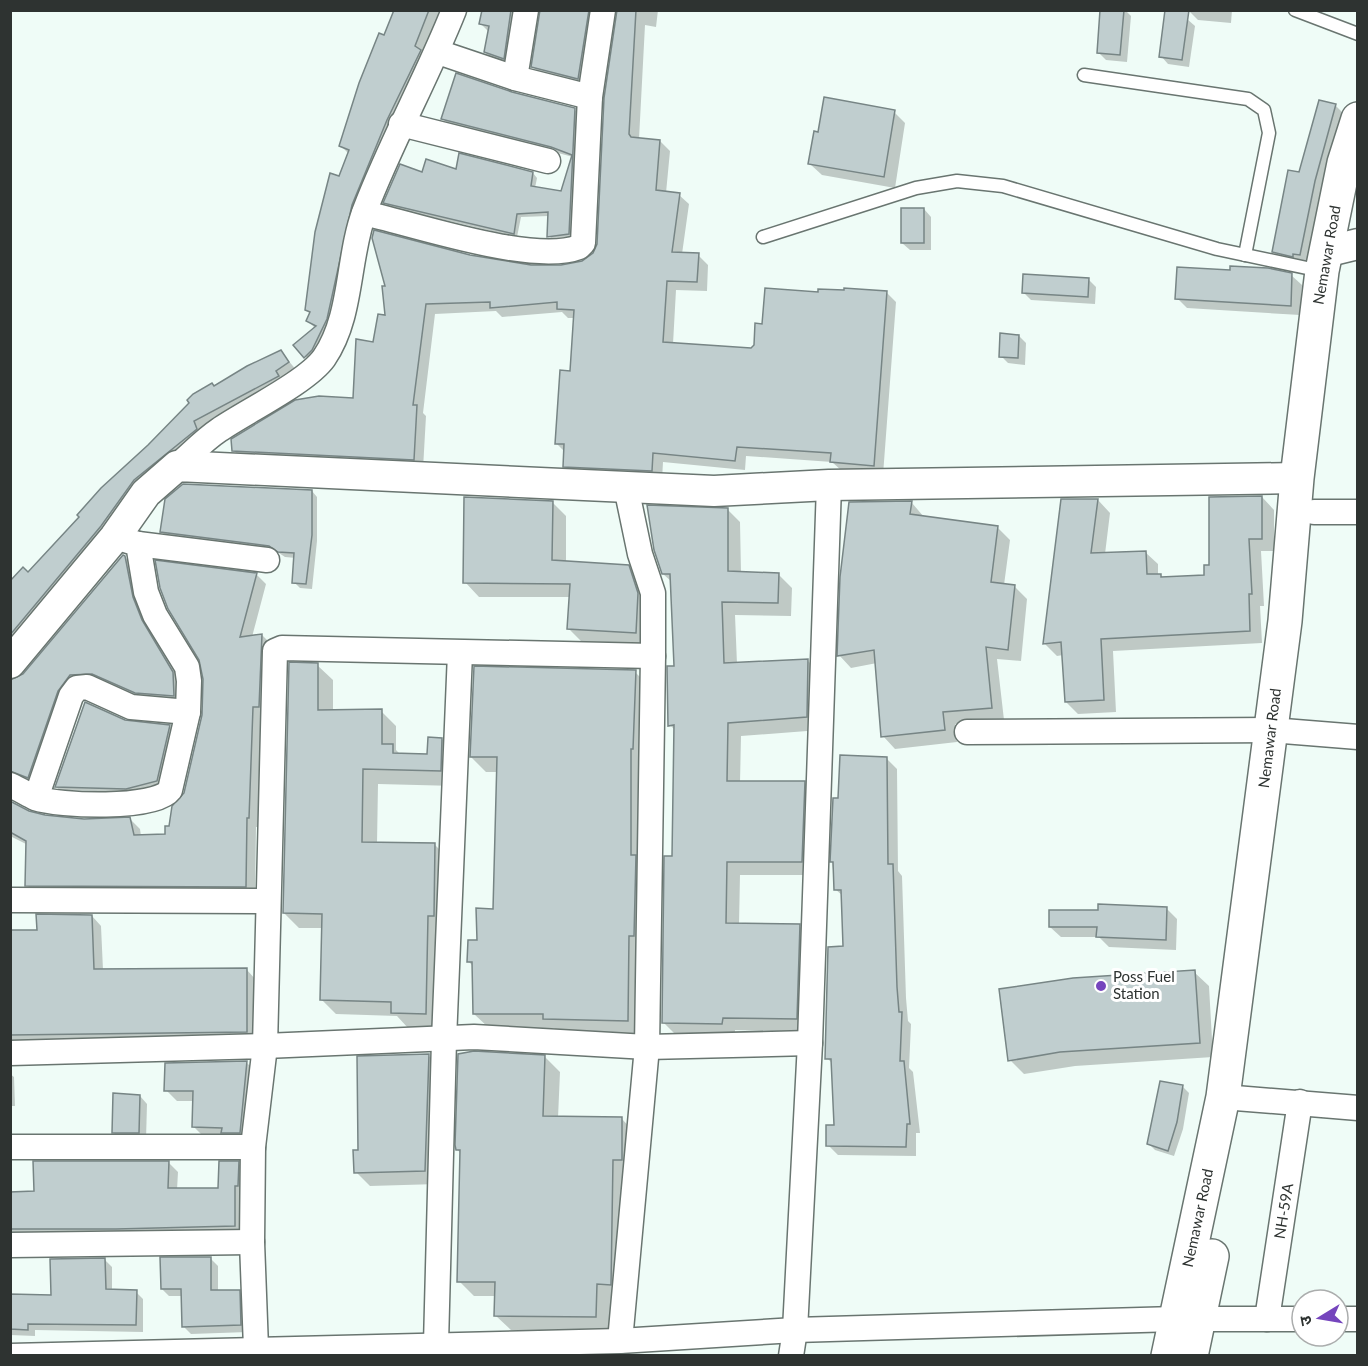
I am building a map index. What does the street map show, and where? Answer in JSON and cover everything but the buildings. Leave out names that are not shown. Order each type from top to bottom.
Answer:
[{"type":"highway","name":"Nemawar Road","points":[[1280,730],[1314,512],[1344,163],[1358,119]]},
{"type":"highway","name":"Nemawar Road","points":[[1191,1356],[1188,1319],[1233,1097],[1252,1054],[1280,730],[1285,621],[1297,478],[1337,254],[1358,185]]},
{"type":"highway","name":"Nemawar Road","points":[[1168,1356],[1188,1319]]},
{"type":"street","points":[[10,663],[127,541],[146,493],[217,431],[287,387],[323,359],[338,333],[364,213],[401,124],[438,52],[454,10]]},
{"type":"street","points":[[515,78],[526,10]]},
{"type":"street","points":[[364,213],[420,225],[458,238],[494,245],[545,250],[579,247],[583,243],[590,97],[603,10]]},
{"type":"street","points":[[438,52],[515,78],[590,97]]},
{"type":"street","points":[[401,124],[548,161]]},
{"type":"street","points":[[177,466],[714,491],[829,485],[1297,478]]},
{"type":"street","points":[[791,1356],[795,1329],[810,1044],[829,485]]},
{"type":"street","points":[[620,1341],[647,1047],[653,656],[653,593],[640,554],[626,487]]},
{"type":"street","points":[[1314,512],[1358,512]]},
{"type":"street","points":[[127,541],[267,560]]},
{"type":"street","points":[[10,785],[36,798],[84,805],[163,798],[170,790],[177,768],[188,712],[187,667],[155,615],[127,541]]},
{"type":"street","points":[[243,1351],[252,1242],[253,1147],[265,1046],[275,651],[282,648],[653,656]]},
{"type":"street","points":[[436,1344],[444,1040],[460,653]]},
{"type":"street","points":[[36,798],[71,696],[77,688],[87,687],[130,707],[188,712]]},
{"type":"street","points":[[968,732],[1280,730],[1358,737]]},
{"type":"street","points":[[10,900],[268,901]]},
{"type":"street","points":[[10,1053],[444,1040],[474,1037],[647,1047],[810,1044]]},
{"type":"street","points":[[1233,1097],[1358,1107]]},
{"type":"street","name":"NH-59A","points":[[1267,1319],[1300,1102]]},
{"type":"street","points":[[10,1147],[253,1147]]},
{"type":"street","points":[[10,1245],[252,1242]]},
{"type":"street","points":[[11,1356],[620,1341],[795,1329],[1188,1319],[1290,1319]]},
{"type":"lane","points":[[1295,10],[1358,34]]},
{"type":"lane","points":[[1084,75],[1248,99],[1264,110],[1269,134],[1245,255]]},
{"type":"lane","points":[[763,237],[916,188],[957,181],[1004,186],[1245,255],[1337,254]]},
{"type":"place","name":"Poss Fuel Station","points":[[1101,986]]}]
